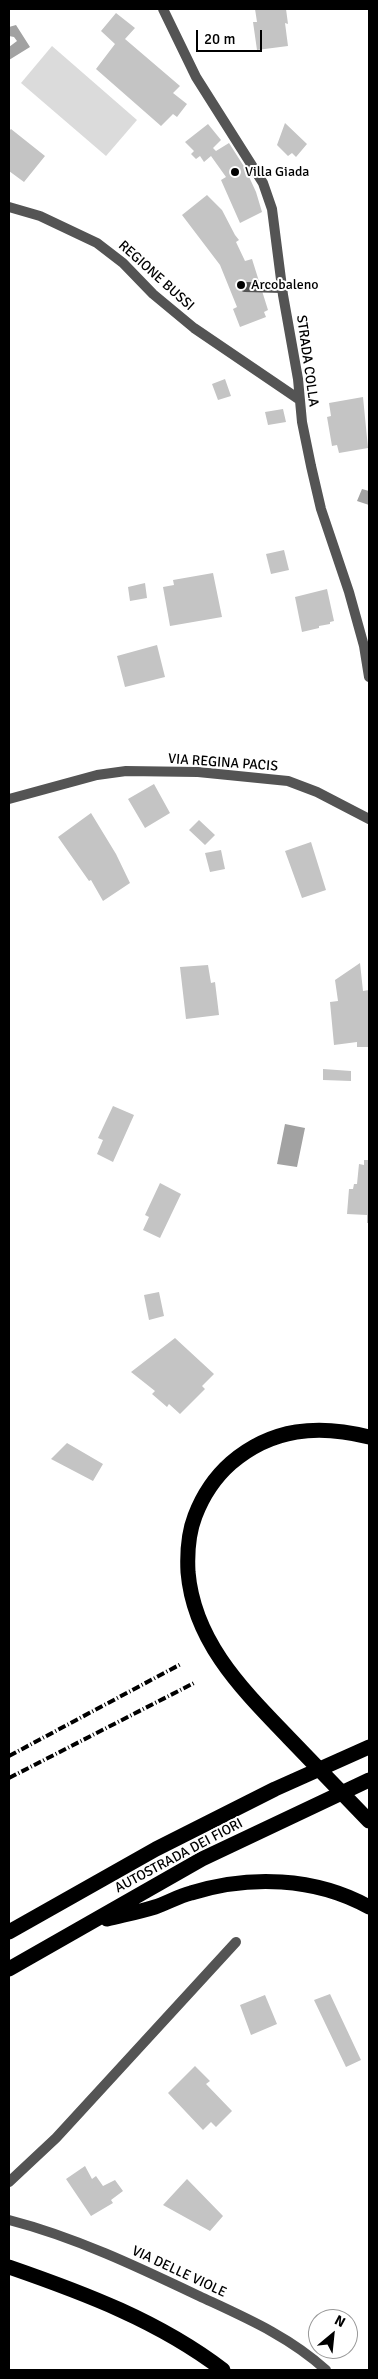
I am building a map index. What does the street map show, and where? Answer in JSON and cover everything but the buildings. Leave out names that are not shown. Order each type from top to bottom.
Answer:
[{"type":"highway","points":[[369,1437],[345,1431],[311,1429],[279,1435],[245,1451],[218,1474],[201,1502],[190,1531],[188,1559],[190,1588],[199,1620],[217,1656],[247,1695],[369,1821]]},
{"type":"highway","points":[[344,1759],[369,1739]]},
{"type":"highway","name":"AUTOSTRADA DEI FIORI","points":[[9,1932],[156,1849],[275,1789],[369,1747]]},
{"type":"highway","name":"AUTOSTRADA DEI FIORI","points":[[9,1969],[202,1859],[369,1780]]},
{"type":"highway","points":[[86,1925],[156,1906],[190,1893],[227,1884],[263,1881],[296,1883],[327,1889],[369,1907]]},
{"type":"highway","points":[[9,2267],[103,2301],[158,2328],[223,2370]]},
{"type":"street","name":"STRADA COLLA","points":[[163,9],[196,77],[264,183],[272,209],[302,422],[321,509],[349,592],[364,646],[369,677]]},
{"type":"street","name":"REGIONE BUSSI","points":[[9,207],[40,216],[97,243],[124,263],[153,294],[194,328],[300,400]]},
{"type":"street","points":[[245,287],[282,288]]},
{"type":"street","name":"VIA REGINA PACIS","points":[[9,799],[97,775],[126,771],[198,772],[288,781],[317,792],[369,819]]},
{"type":"street","points":[[9,2182],[56,2138],[236,1942]]},
{"type":"street","name":"VIA DELLE VIOLE","points":[[9,2220],[100,2251],[193,2293],[277,2334],[326,2370]]},
{"type":"shaded area","points":[[16,25],[30,47],[9,60],[9,47],[17,41],[14,37],[9,36],[9,27]]},
{"type":"shaded area","points":[[52,46],[137,120],[106,156],[21,83]]},
{"type":"shaded area","points":[[362,489],[369,491],[369,505],[357,501]]},
{"type":"shaded area","points":[[285,1124],[305,1128],[297,1167],[277,1164]]},
{"type":"railway","points":[[9,1756],[181,1664]]},
{"type":"railway","points":[[9,1778],[194,1683]]},
{"type":"place","name":"Villa Giada","points":[[235,172]]},
{"type":"place","name":"Arcobaleno","points":[[241,285]]}]
